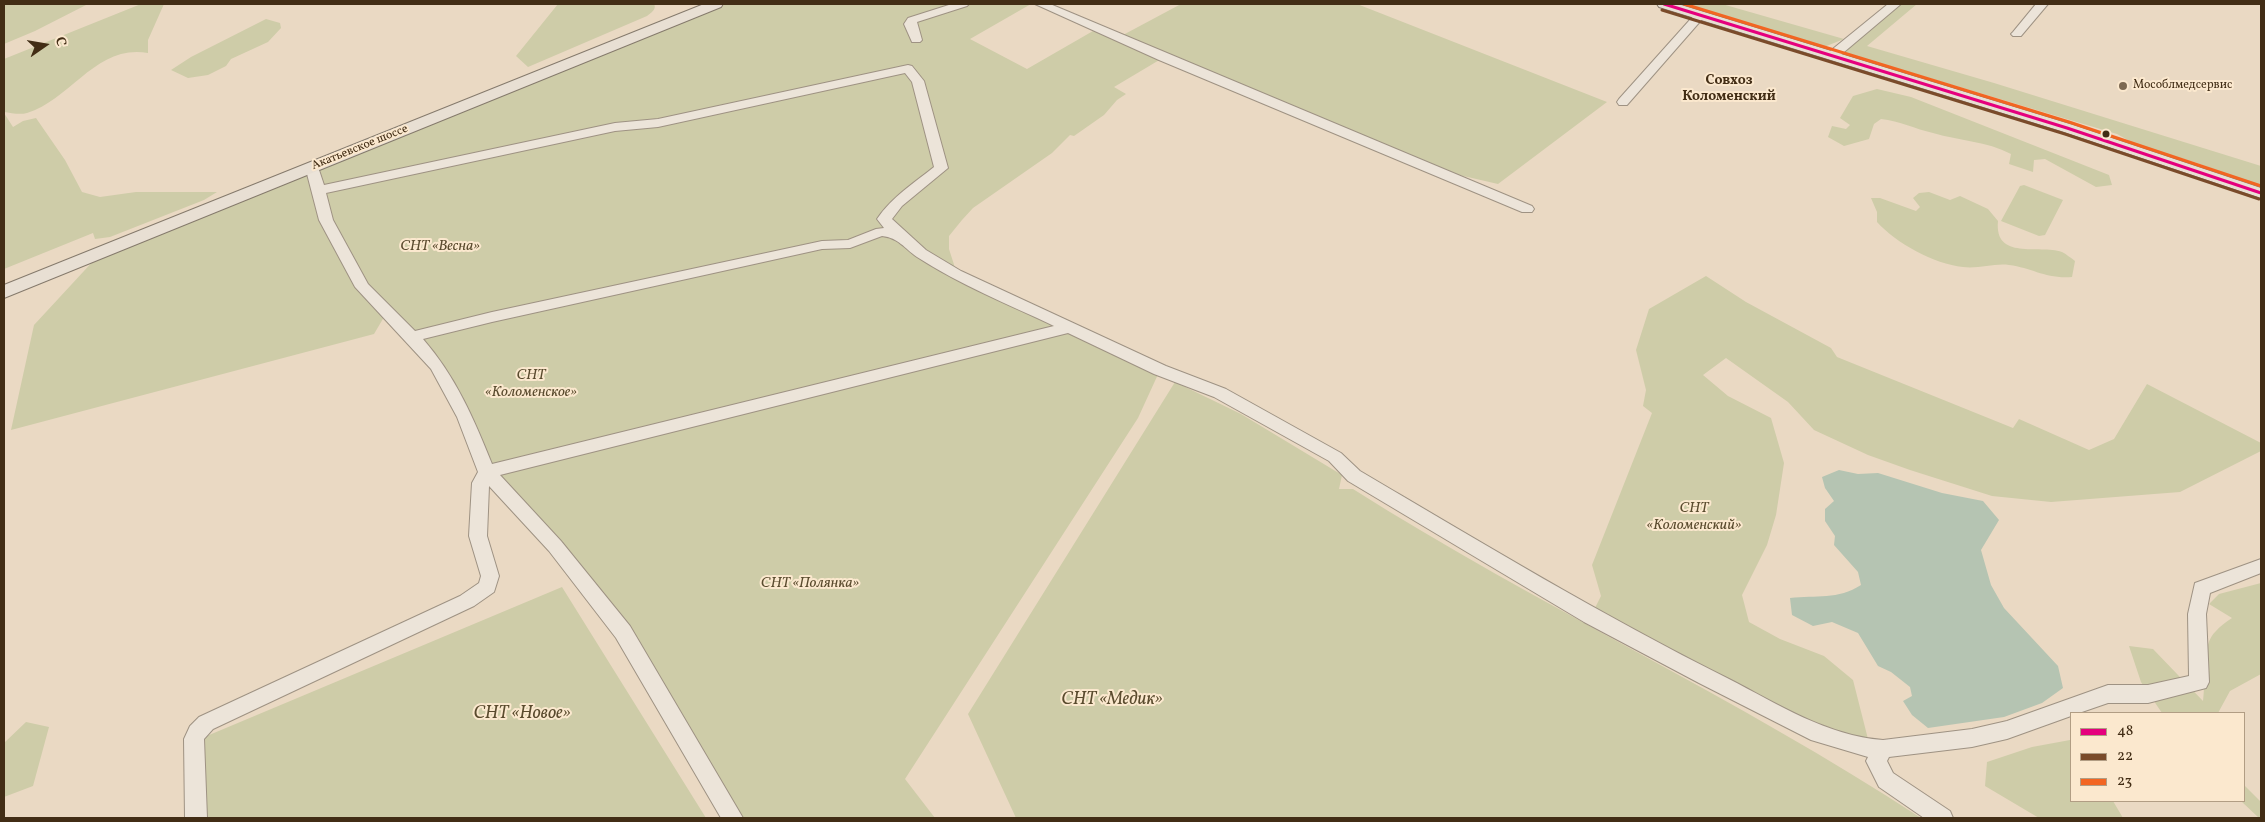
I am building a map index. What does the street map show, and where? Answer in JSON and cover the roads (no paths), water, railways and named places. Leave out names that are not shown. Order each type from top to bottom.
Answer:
[{"type":"main road","name":"Акатьевское шоссе","points":[[4,292],[716,4]]},
{"type":"main road","points":[[1664,4],[2106,140],[2261,193]]},
{"type":"street","points":[[916,40],[910,24],[912,20],[963,4]]},
{"type":"street","points":[[1041,4],[1527,209]]},
{"type":"street","points":[[1833,56],[1895,4]]},
{"type":"street","points":[[2017,34],[2042,4]]},
{"type":"street","points":[[1622,102],[1700,15]]},
{"type":"street","points":[[319,190],[615,127],[658,123],[908,69],[918,81],[941,168],[897,204],[884,219],[897,233],[921,253],[956,274],[1160,370],[1220,393],[1335,457],[1354,476],[1591,616],[1818,734],[1869,748],[1883,749],[1972,738],[2007,730],[2108,694],[2148,694],[2199,682],[2197,614],[2202,588],[2261,566]]},
{"type":"street","points":[[313,170],[326,220],[362,287],[412,337],[441,374],[465,417],[487,472],[555,546],[623,632],[732,818]]},
{"type":"street","points":[[412,337],[492,317],[822,245],[850,244],[881,232],[897,233]]},
{"type":"street","points":[[196,818],[194,738],[197,730],[207,722],[467,601],[487,587],[490,576],[478,536],[481,483],[487,472],[1071,327]]},
{"type":"street","points":[[1883,749],[1876,761],[1886,780],[1942,818]]},
{"type":"place","name":"Мособлмедсервис","points":[[2123,86]]},
{"type":"district","name":"Совхоз Коломенский","points":[[1729,89]]},
{"type":"park label","name":"СНТ «Весна»","points":[[440,247]]},
{"type":"park label","name":"СНТ «Коломенское»","points":[[531,384]]},
{"type":"park label","name":"СНТ «Коломенский»","points":[[1694,518]]},
{"type":"park label","name":"СНТ «Полянка»","points":[[810,584]]},
{"type":"park label","name":"СНТ «Медик»","points":[[1112,701]]},
{"type":"park label","name":"СНТ «Новое»","points":[[522,715]]}]
